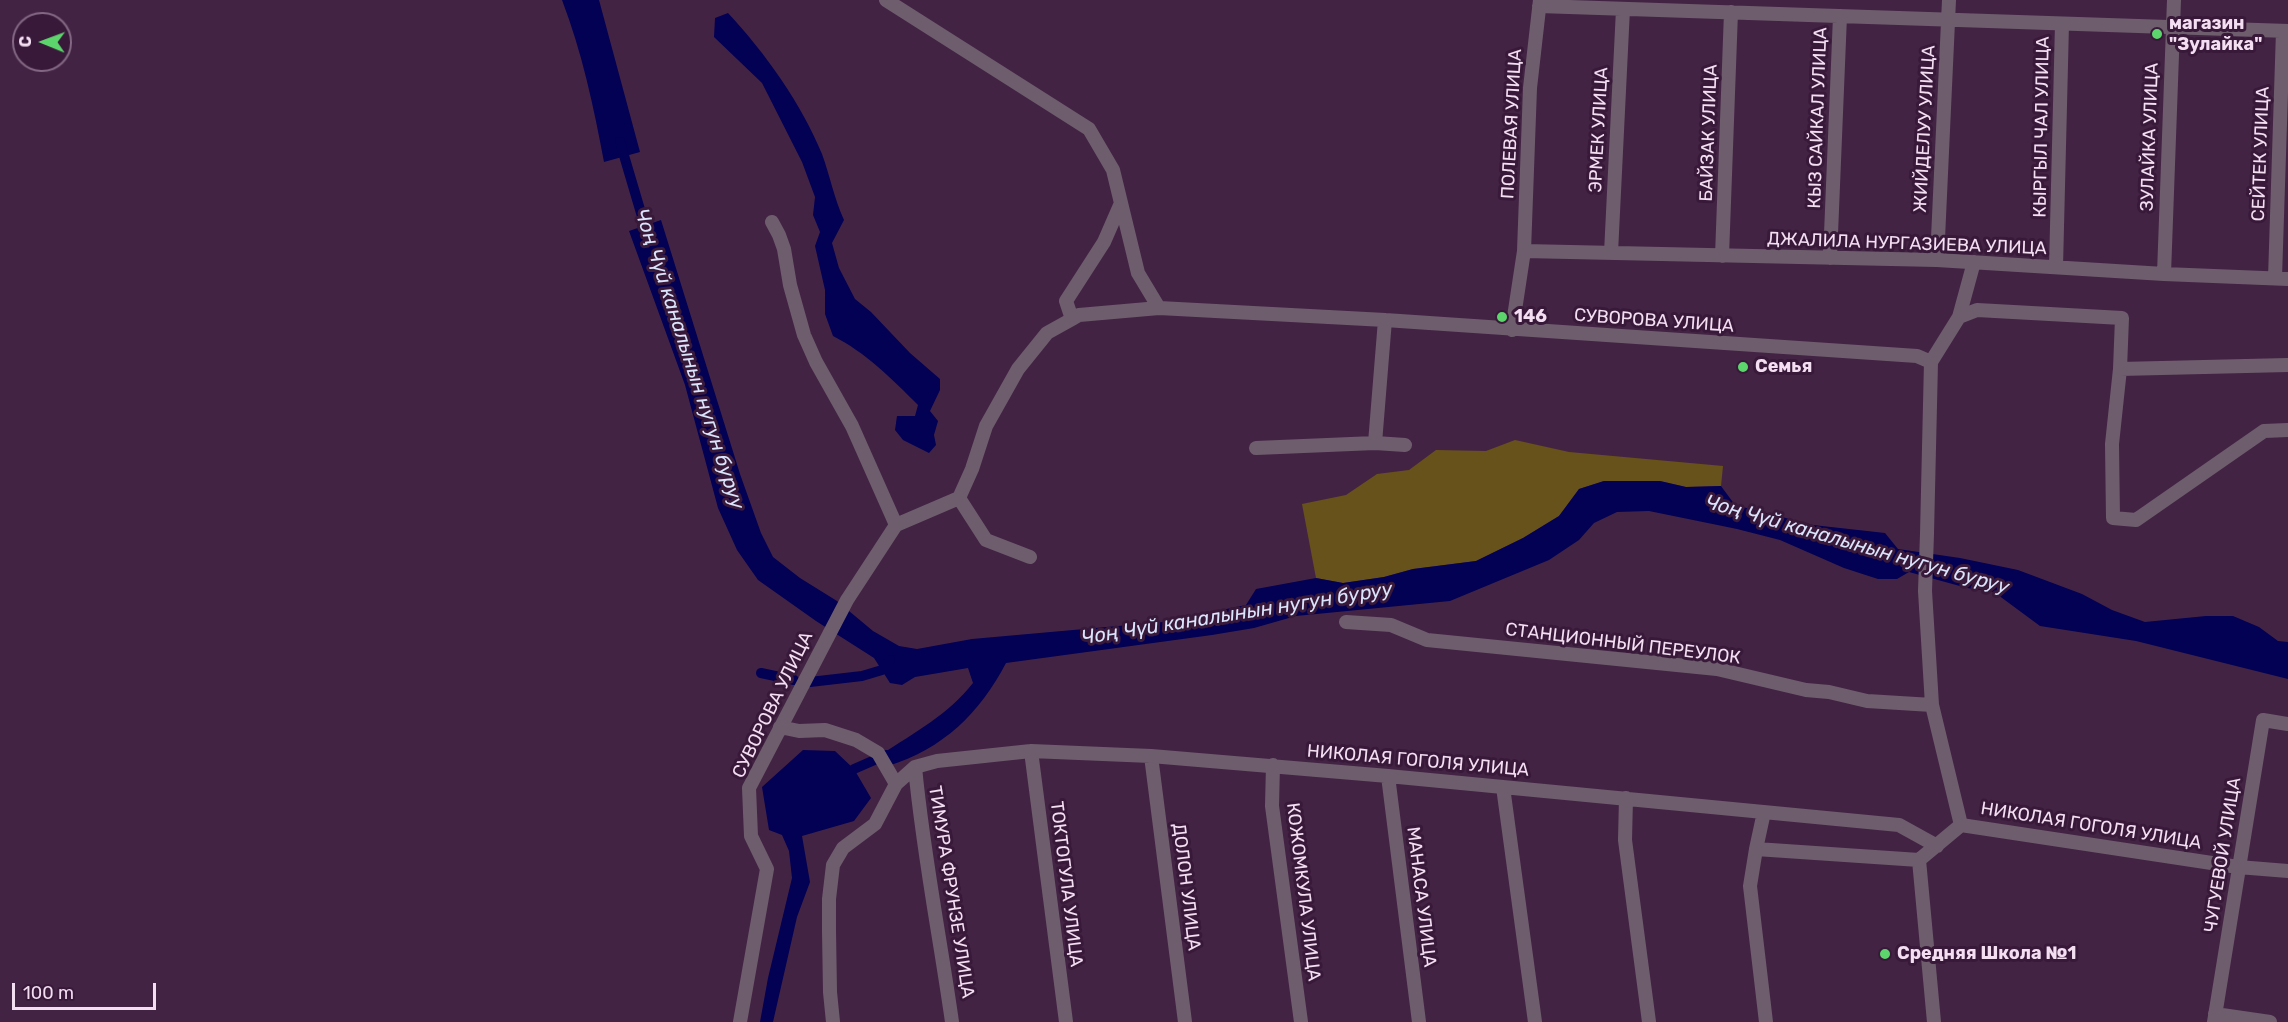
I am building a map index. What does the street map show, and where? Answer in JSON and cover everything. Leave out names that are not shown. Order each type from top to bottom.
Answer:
[{"type":"street","points":[[886,0],[1089,129],[1113,170],[1138,273],[1159,308]]},
{"type":"street","name":"ЖИЙДЕЛУУ УЛИЦА","points":[[1937,260],[1949,0]]},
{"type":"street","name":"ЗУЛАЙКА УЛИЦА","points":[[2164,274],[2174,0]]},
{"type":"street","points":[[1540,3],[1623,9],[2286,31]]},
{"type":"street","name":"ПОЛЕВАЯ УЛИЦА","points":[[1512,330],[1524,251],[1530,88],[1540,3]]},
{"type":"street","name":"ЭРМЕК УЛИЦА","points":[[1611,253],[1623,9]]},
{"type":"street","name":"БАЙЗАК УЛИЦА","points":[[1722,256],[1731,12]]},
{"type":"street","name":"КЫЗ САЙКАЛ УЛИЦА","points":[[1830,258],[1840,16]]},
{"type":"street","name":"КЫРГЫЛ ЧАЛ УЛИЦА","points":[[2056,267],[2062,24]]},
{"type":"street","name":"СЕЙТЕК УЛИЦА","points":[[2281,278],[2286,31]]},
{"type":"street","points":[[1072,319],[1066,302],[1104,242],[1121,203]]},
{"type":"street","points":[[772,222],[784,249],[790,285],[804,335],[816,362],[852,426],[896,525],[959,498],[986,540],[1030,556]]},
{"type":"street","name":"ДЖАЛИЛА НУРГАЗИЕВА УЛИЦА","points":[[1524,251],[1937,260],[2164,274],[2281,278]]},
{"type":"street","points":[[1756,849],[1919,860],[1961,825],[1932,705],[1925,591],[1930,362],[1959,317],[1974,262]]},
{"type":"street","name":"СУВОРОВА УЛИЦА","points":[[959,498],[972,470],[986,426],[1018,369],[1047,333],[1079,315],[1159,308],[1385,320],[1917,356],[1930,362]]},
{"type":"street","points":[[1959,317],[1977,310],[2122,318],[2120,369],[2112,444],[2113,518],[2136,520],[2264,431],[2288,430]]},
{"type":"street","points":[[1376,443],[1385,320]]},
{"type":"street","points":[[2120,369],[2288,365]]},
{"type":"street","points":[[1256,448],[1376,443],[1405,445]]},
{"type":"street","name":"СУВОРОВА УЛИЦА","points":[[740,1022],[767,869],[751,836],[749,788],[846,600],[896,525]]},
{"type":"street","name":"СТАНЦИОННЫЙ ПЕРЕУЛОК","points":[[1346,622],[1391,625],[1427,640],[1717,669],[1806,690],[1829,692],[1867,701],[1932,705]]},
{"type":"street","name":"ЧУГУЕВОЙ УЛИЦА","points":[[2214,1018],[2263,720],[2288,724]]},
{"type":"street","points":[[780,728],[799,731],[825,730],[856,740],[878,753],[896,784]]},
{"type":"street","name":"НИКОЛАЯ ГОГОЛЯ УЛИЦА","points":[[833,1022],[829,931],[833,865],[843,848],[874,824],[896,784],[915,767],[937,761],[1031,751],[1151,756],[1273,765],[1899,825],[1937,846]]},
{"type":"street","name":"ТОКТОГУЛА УЛИЦА","points":[[1031,751],[1066,1022]]},
{"type":"street","name":"ДОЛОН УЛИЦА","points":[[1151,756],[1185,1022]]},
{"type":"street","name":"КОЖОМКУЛА УЛИЦА","points":[[1273,765],[1272,806],[1301,1022]]},
{"type":"street","name":"ТИМУРА ФРУНЗЕ УЛИЦА","points":[[915,767],[921,830],[931,877],[952,1022]]},
{"type":"street","name":"МАНАСА УЛИЦА","points":[[1388,776],[1419,1022]]},
{"type":"street","points":[[1503,787],[1535,1022]]},
{"type":"street","points":[[1626,798],[1625,840],[1649,1022]]},
{"type":"street","points":[[1764,812],[1750,886],[1766,1022]]},
{"type":"street","name":"НИКОЛАЯ ГОГОЛЯ УЛИЦА","points":[[1961,825],[2238,867],[2288,871]]},
{"type":"street","points":[[1919,860],[1934,1022]]},
{"type":"street","points":[[2214,1018],[2270,1022]]},
{"type":"shaded area","points":[[1515,440],[1569,452],[1723,466],[1721,486],[1686,487],[1660,481],[1604,481],[1579,489],[1559,516],[1523,538],[1476,561],[1413,569],[1384,577],[1343,583],[1316,578],[1302,504],[1346,495],[1377,474],[1409,470],[1436,450],[1486,451]]},
{"type":"water","points":[[562,0],[599,0],[640,152],[604,162],[587,80]]},
{"type":"water","points":[[728,13],[756,45],[793,98],[822,154],[844,220],[832,243],[839,268],[855,299],[940,379],[940,390],[930,411],[938,421],[934,435],[936,445],[929,453],[903,440],[895,430],[897,416],[915,416],[918,405],[867,358],[833,336],[825,314],[825,290],[815,246],[820,232],[813,215],[815,197],[802,162],[762,83],[714,37],[715,18]]},
{"type":"water","points":[[661,220],[740,474],[761,533],[773,557],[800,578],[837,601],[873,631],[899,646],[917,649],[972,639],[1163,622],[1246,605],[1256,589],[1316,578],[1343,583],[1384,577],[1413,569],[1476,561],[1523,538],[1559,516],[1579,489],[1604,481],[1660,481],[1686,487],[1721,486],[1735,505],[1813,525],[1885,533],[1898,549],[1960,558],[2018,570],[2082,594],[2112,610],[2145,622],[2206,616],[2233,616],[2259,627],[2278,641],[2288,642],[2288,679],[2136,641],[2040,626],[1994,592],[1967,588],[1909,572],[1897,579],[1878,579],[1844,568],[1780,540],[1649,511],[1617,512],[1594,523],[1579,540],[1549,560],[1450,601],[1296,616],[1254,628],[1212,635],[1006,663],[984,698],[958,727],[926,750],[888,766],[882,754],[942,714],[973,683],[968,668],[915,677],[902,685],[890,683],[874,658],[758,580],[737,550],[718,508],[685,385],[629,231]]},
{"type":"water","points":[[803,750],[835,751],[854,769],[871,798],[854,821],[802,836],[810,882],[797,917],[773,1022],[760,1022],[792,878],[789,851],[782,835],[769,830],[762,787]]},
{"type":"waterway","name":"Чоң Чүй каналынын нугун буруу","points":[[620,142],[649,240]]},
{"type":"waterway","points":[[810,682],[862,676],[882,670],[890,660]]},
{"type":"waterway","points":[[761,673],[794,680]]},
{"type":"waterway","points":[[854,769],[886,755]]},
{"type":"place","name":"магазин \"Зулайка\"","points":[[2157,34]]},
{"type":"place","name":"146","points":[[1502,317]]},
{"type":"place","name":"Семья","points":[[1743,367]]},
{"type":"place","name":"Средняя Школа №1","points":[[1885,954]]}]
